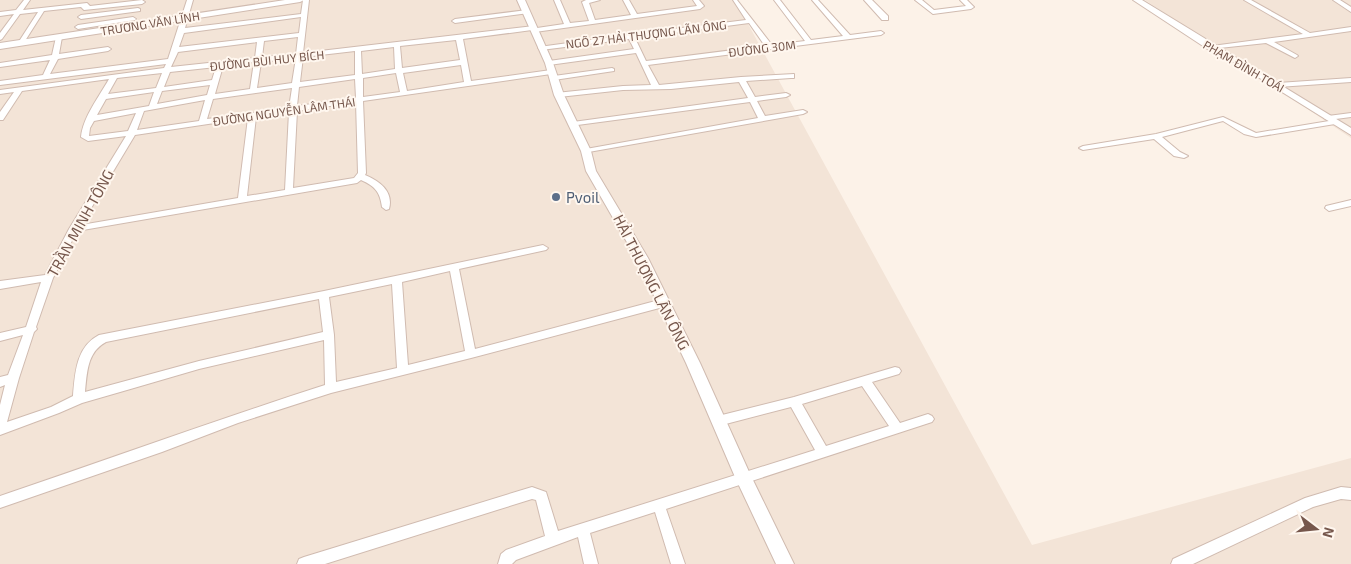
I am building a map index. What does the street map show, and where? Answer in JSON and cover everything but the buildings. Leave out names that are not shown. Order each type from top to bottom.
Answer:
[{"type":"street","points":[[0,38],[16,12],[27,0]]},
{"type":"street","points":[[21,43],[46,9],[56,0]]},
{"type":"street","points":[[152,107],[175,50],[190,0]]},
{"type":"street","name":"TRƯƠNG VĂN LĨNH","points":[[0,46],[300,0]]},
{"type":"street","points":[[289,191],[293,109],[306,0]]},
{"type":"street","points":[[557,0],[568,26]]},
{"type":"street","points":[[593,23],[585,2],[596,0]]},
{"type":"street","points":[[626,0],[635,17]]},
{"type":"street","name":"ĐƯỜNG BÙI HUY BÍCH","points":[[0,92],[167,70],[593,23],[700,8],[701,6],[696,0]]},
{"type":"street","points":[[747,0],[736,1],[770,47]]},
{"type":"street","points":[[777,0],[809,42]]},
{"type":"street","points":[[815,0],[848,37]]},
{"type":"street","points":[[868,0],[885,18]]},
{"type":"street","points":[[918,0],[930,11],[936,12],[971,7],[963,0]]},
{"type":"street","name":"PHẠM ĐÌNH TOÁI","points":[[1137,0],[1212,48],[1218,49],[1278,85],[1351,132]]},
{"type":"street","points":[[1247,0],[1310,35]]},
{"type":"street","points":[[1336,0],[1351,10]]},
{"type":"street","points":[[0,14],[87,4],[142,1],[133,19],[124,27]]},
{"type":"street","points":[[455,21],[524,3]]},
{"type":"street","name":"HẢI THƯỢNG LÃN ÔNG","points":[[524,3],[552,71],[559,95],[586,151],[591,171],[642,258],[693,362],[742,477],[785,564]]},
{"type":"street","points":[[73,35],[87,4]]},
{"type":"street","points":[[81,17],[138,10]]},
{"type":"street","points":[[180,31],[305,15]]},
{"type":"street","points":[[78,27],[133,19]]},
{"type":"street","name":"NGÕ 27 HẢI THƯỢNG LÃN ÔNG","points":[[541,48],[750,21]]},
{"type":"street","points":[[1212,48],[1351,29]]},
{"type":"street","name":"ĐƯỜNG 30M","points":[[644,63],[881,33]]},
{"type":"street","points":[[175,50],[303,34]]},
{"type":"street","points":[[630,35],[656,87]]},
{"type":"street","points":[[46,76],[55,57],[59,37]]},
{"type":"street","points":[[459,38],[468,84]]},
{"type":"street","points":[[253,92],[261,39]]},
{"type":"street","points":[[1268,41],[1295,56]]},
{"type":"street","points":[[397,46],[398,71],[404,94]]},
{"type":"street","points":[[0,65],[108,49]]},
{"type":"street","points":[[358,50],[360,176]]},
{"type":"street","points":[[552,71],[637,50]]},
{"type":"street","points":[[0,83],[170,61]]},
{"type":"street","points":[[90,119],[209,97],[464,62]]},
{"type":"street","points":[[202,123],[220,65]]},
{"type":"street","points":[[552,71],[612,70]]},
{"type":"street","name":"ĐƯỜNG NGUYỄN LÂM THÁI","points":[[90,119],[85,137],[88,139],[552,71]]},
{"type":"street","points":[[559,95],[623,88],[792,76]]},
{"type":"street","points":[[90,119],[114,77]]},
{"type":"street","points":[[741,79],[763,119]]},
{"type":"street","points":[[1278,85],[1351,80]]},
{"type":"street","points":[[103,96],[214,82]]},
{"type":"street","points":[[0,118],[20,89]]},
{"type":"street","points":[[573,124],[786,95]]},
{"type":"street","name":"TRẦN MINH TÔNG","points":[[0,428],[13,378],[32,329],[48,278],[74,229],[131,134],[141,109]]},
{"type":"street","points":[[586,151],[803,112]]},
{"type":"street","points":[[242,200],[252,115]]},
{"type":"street","points":[[1083,148],[1156,136],[1222,119],[1247,133],[1256,135],[1351,115]]},
{"type":"street","points":[[1156,136],[1177,154],[1184,156]]},
{"type":"street","points":[[74,229],[350,182],[360,176]]},
{"type":"street","points":[[360,176],[377,183],[385,195],[386,207]]},
{"type":"street","points":[[1329,208],[1351,203]]},
{"type":"street","points":[[79,399],[87,352],[99,340],[544,248]]},
{"type":"street","points":[[454,267],[471,354]]},
{"type":"street","points":[[0,285],[48,278]]},
{"type":"street","points":[[397,279],[403,370]]},
{"type":"street","points":[[324,295],[329,335],[331,388]]},
{"type":"street","points":[[0,502],[158,448],[235,419],[331,388],[471,354],[663,303]]},
{"type":"street","points":[[0,337],[32,329]]},
{"type":"street","points":[[0,428],[79,399],[199,365],[329,335]]},
{"type":"street","points":[[718,421],[794,402],[895,371]]},
{"type":"street","points":[[0,382],[13,378]]},
{"type":"street","points":[[865,380],[898,429]]},
{"type":"street","points":[[794,402],[823,452]]},
{"type":"street","points":[[505,564],[506,559],[511,555],[553,540],[742,477],[928,419]]},
{"type":"street","points":[[304,564],[532,493],[541,496],[553,540]]},
{"type":"street","points":[[1178,564],[1310,502],[1341,493],[1351,494]]},
{"type":"street","points":[[658,506],[678,564]]},
{"type":"street","points":[[583,531],[591,564]]},
{"type":"shaded area","points":[[0,0],[735,0],[1032,545],[1351,458],[1351,564],[0,564]]},
{"type":"shaded area","points":[[1145,0],[1351,0],[1351,138]]},
{"type":"place","name":"Pvoil","points":[[556,197]]}]
